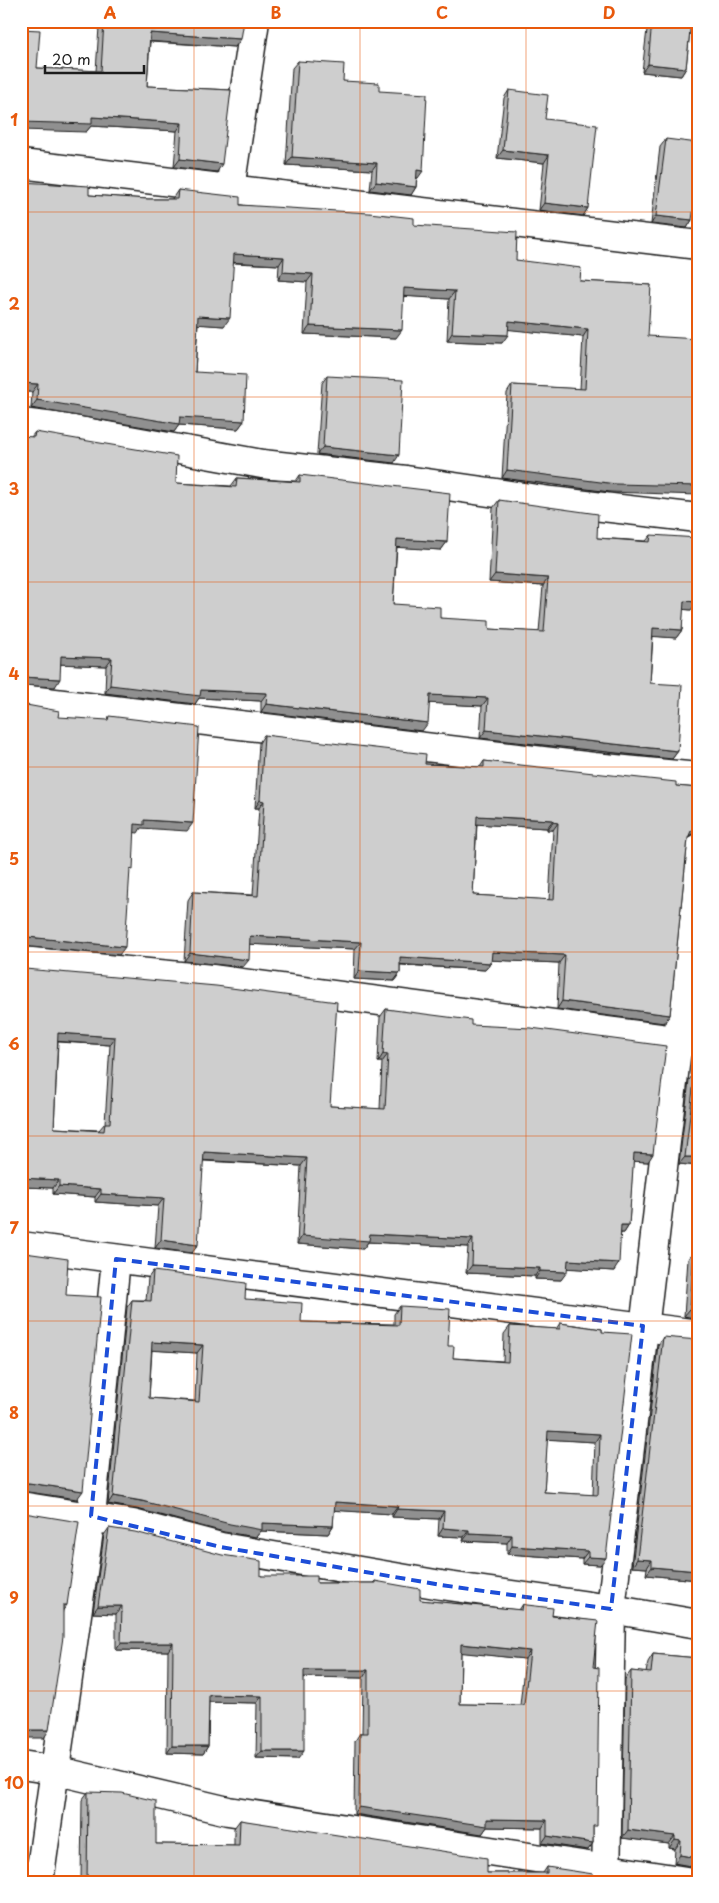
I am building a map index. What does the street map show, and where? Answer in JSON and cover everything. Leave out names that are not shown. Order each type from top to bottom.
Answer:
[{"type":"street","points":[[230,189],[255,21]]},
{"type":"street","points":[[21,164],[698,245]]},
{"type":"street","points":[[21,423],[63,428],[262,464],[406,480],[551,501],[698,518]]},
{"type":"street","points":[[21,699],[594,767],[698,777]]},
{"type":"street","points":[[606,1874],[611,1609],[643,1326],[688,1041],[698,848]]},
{"type":"street","points":[[21,961],[212,979],[688,1041]]},
{"type":"street","points":[[21,1246],[698,1334]]},
{"type":"street","points":[[40,1882],[54,1770],[91,1516],[116,1259]]},
{"type":"street","points":[[21,1506],[133,1524],[221,1547],[440,1585],[611,1609],[698,1624]]},
{"type":"street","points":[[21,1765],[54,1770],[228,1811],[606,1874],[693,1882]]},
{"type":"highlighted area","points":[[116,1259],[643,1326],[611,1609],[441,1585],[221,1547],[91,1516]]},
{"type":"building","points":[[104,21],[244,21],[241,39],[150,33],[147,86],[231,90],[222,164],[180,159],[182,123],[92,117],[92,124],[21,122],[21,29],[40,30],[37,68],[101,71]]},
{"type":"building","points":[[652,21],[691,21],[686,68],[648,64]]},
{"type":"building","points":[[298,61],[344,64],[343,81],[379,83],[379,91],[427,94],[423,171],[417,170],[416,187],[376,182],[377,163],[292,157]]},
{"type":"building","points":[[509,90],[548,95],[545,119],[597,125],[588,208],[544,203],[549,155],[503,150]]},
{"type":"building","points":[[666,139],[698,143],[698,177],[692,220],[656,216]]},
{"type":"building","points":[[21,182],[89,186],[89,195],[148,199],[177,199],[178,190],[240,197],[240,205],[369,213],[414,218],[414,225],[517,232],[516,260],[581,268],[580,281],[651,285],[648,336],[698,339],[698,486],[616,484],[507,470],[512,385],[585,389],[588,329],[509,321],[508,335],[452,333],[455,291],[404,288],[402,330],[310,326],[313,274],[283,272],[284,257],[234,254],[230,318],[198,316],[195,372],[246,375],[244,421],[180,417],[179,424],[37,400],[38,384],[21,383]]},
{"type":"building","points":[[327,376],[403,380],[399,455],[323,447]]},
{"type":"building","points":[[35,432],[177,456],[176,483],[236,487],[237,478],[300,482],[300,475],[450,493],[447,542],[397,539],[393,604],[440,607],[440,618],[489,621],[489,629],[544,632],[548,578],[495,574],[499,500],[598,514],[597,538],[650,542],[651,535],[698,538],[697,602],[684,601],[682,630],[653,628],[650,683],[682,685],[678,751],[486,730],[488,698],[430,695],[428,723],[266,704],[267,693],[201,690],[200,696],[110,685],[112,658],[61,656],[60,679],[21,677],[21,436],[34,437]]},
{"type":"building","points":[[21,704],[59,711],[58,717],[108,720],[109,716],[199,727],[193,823],[144,820],[144,825],[135,824],[133,870],[130,869],[125,947],[28,937],[21,939]]},
{"type":"building","points":[[264,735],[426,754],[425,764],[484,767],[484,761],[676,782],[676,786],[698,788],[698,826],[691,831],[688,838],[670,1015],[562,1001],[565,955],[492,952],[491,963],[400,957],[400,973],[359,971],[361,942],[250,936],[249,960],[190,953],[193,892],[258,896],[264,801],[260,800]],"holes":[[[477,816],[553,820],[553,822],[558,823],[554,900],[473,895]]]},
{"type":"building","points":[[21,967],[25,969],[216,986],[337,1002],[330,1106],[385,1109],[388,1054],[383,1054],[386,1009],[471,1020],[471,1025],[531,1028],[666,1046],[653,1154],[634,1153],[629,1225],[621,1225],[619,1263],[568,1260],[567,1272],[540,1271],[540,1268],[472,1265],[473,1239],[370,1234],[369,1241],[302,1236],[307,1158],[204,1152],[198,1245],[161,1240],[164,1198],[101,1194],[101,1189],[59,1186],[59,1180],[21,1178]],"holes":[[[58,1033],[115,1037],[110,1123],[105,1123],[104,1131],[54,1128]]]},
{"type":"building","points":[[695,1072],[698,1072],[698,1157],[685,1157]]},
{"type":"building","points":[[694,1251],[698,1252],[698,1310],[690,1309]]},
{"type":"building","points":[[21,1252],[68,1259],[66,1295],[101,1297],[83,1491],[21,1483]]},
{"type":"building","points":[[153,1271],[246,1283],[245,1299],[302,1303],[301,1322],[399,1325],[400,1306],[450,1309],[448,1346],[454,1346],[453,1358],[508,1362],[510,1326],[560,1329],[560,1323],[602,1329],[602,1332],[632,1334],[606,1558],[588,1557],[588,1551],[512,1546],[512,1535],[469,1533],[469,1530],[443,1528],[444,1511],[397,1509],[398,1506],[335,1502],[333,1526],[262,1523],[262,1530],[230,1524],[142,1501],[113,1496],[132,1300],[151,1301]],"holes":[[[152,1342],[203,1345],[199,1402],[149,1398]],[[548,1431],[600,1434],[598,1495],[544,1492]]]},
{"type":"building","points":[[663,1337],[698,1340],[698,1571],[652,1567],[652,1560],[637,1559]]},
{"type":"building","points":[[21,1512],[79,1522],[67,1605],[63,1605],[63,1637],[49,1730],[21,1730]]},
{"type":"building","points":[[109,1528],[135,1532],[222,1555],[261,1561],[261,1576],[317,1576],[317,1583],[375,1583],[375,1581],[420,1589],[420,1600],[522,1610],[523,1604],[553,1608],[552,1616],[598,1621],[593,1667],[599,1668],[597,1826],[593,1826],[593,1843],[547,1836],[547,1820],[487,1819],[487,1826],[359,1807],[360,1733],[368,1733],[368,1670],[304,1670],[304,1751],[262,1751],[262,1696],[209,1695],[208,1746],[172,1746],[173,1643],[121,1643],[122,1606],[98,1606]],"holes":[[[461,1644],[530,1651],[524,1705],[460,1704]]]},
{"type":"building","points":[[653,1654],[698,1658],[698,1858],[680,1855],[681,1841],[675,1840],[675,1836],[628,1830],[631,1671],[651,1673]]},
{"type":"building","points":[[88,1792],[122,1793],[156,1801],[156,1844],[239,1845],[240,1820],[487,1858],[487,1873],[547,1873],[547,1867],[593,1874],[593,1882],[87,1882]]}]
